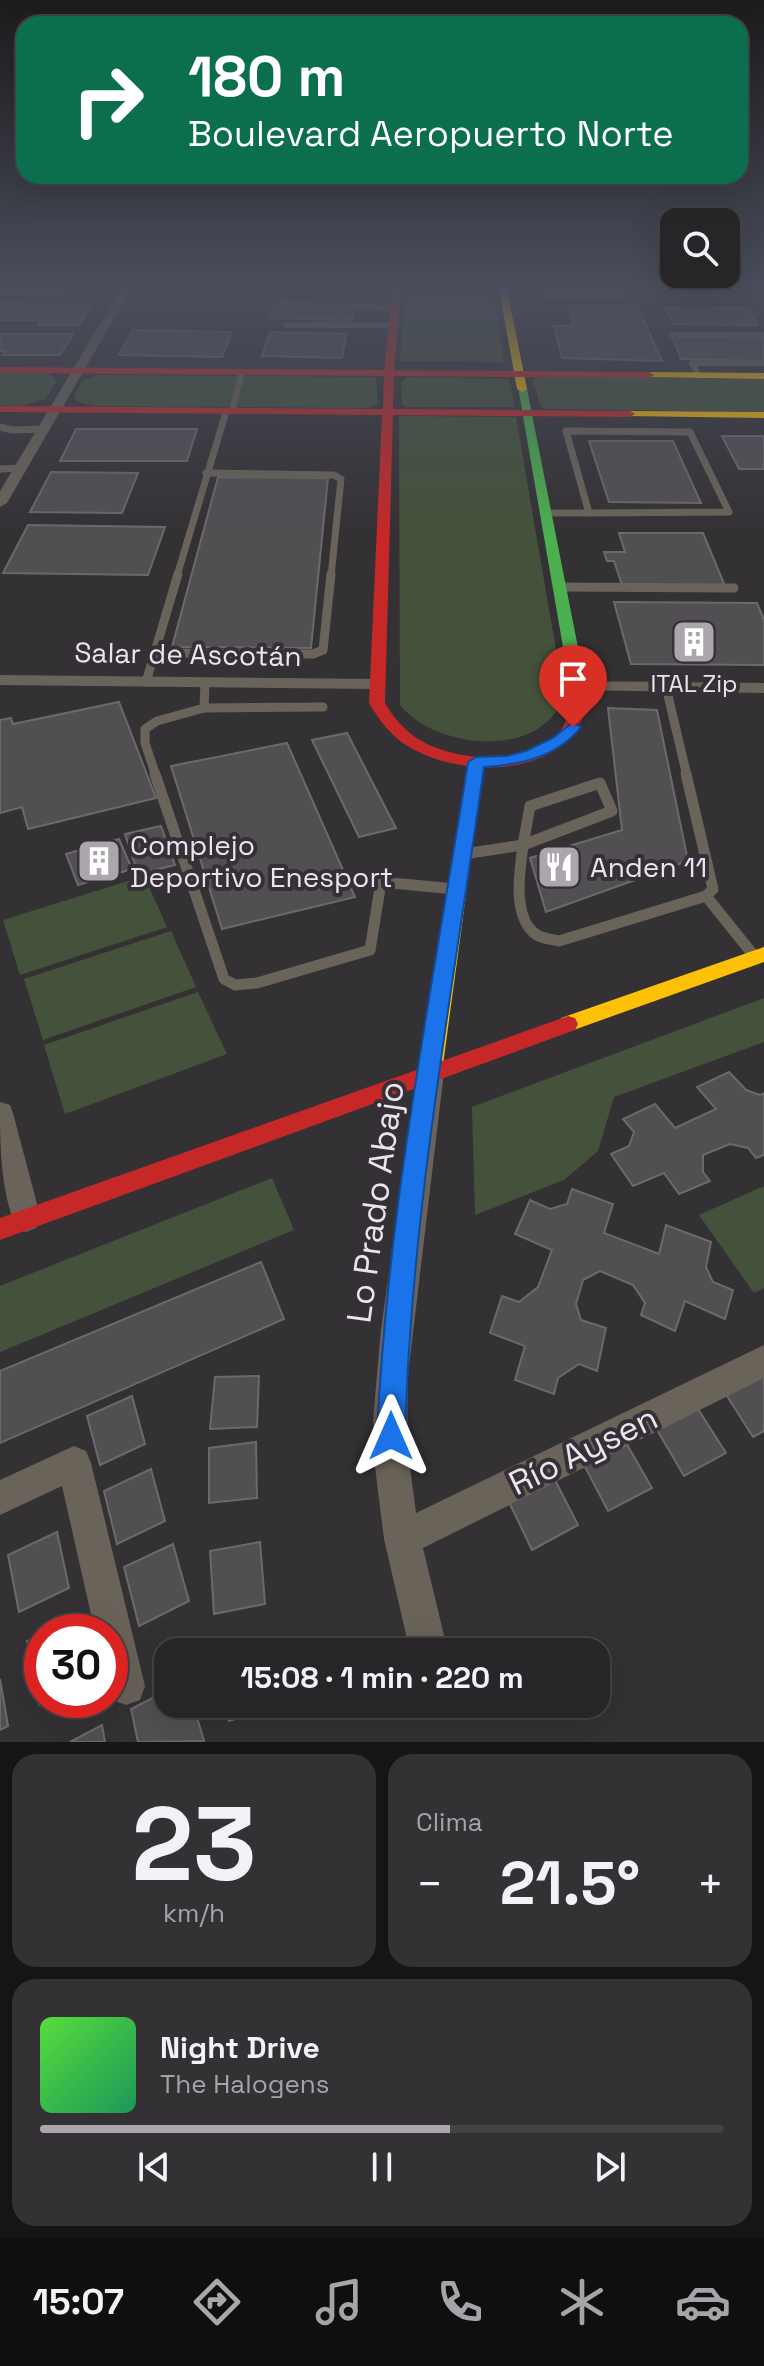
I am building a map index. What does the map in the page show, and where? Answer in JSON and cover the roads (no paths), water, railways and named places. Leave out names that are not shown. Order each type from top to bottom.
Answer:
[{"type":"street","points":[[23,370],[764,376]]},
{"type":"street","points":[[389,373],[376,684],[382,717],[399,735],[437,755],[476,762],[522,758],[559,741],[579,716],[581,704],[519,370]]},
{"type":"street","points":[[0,503],[78,371]]},
{"type":"street","points":[[0,409],[764,415]]},
{"type":"street","name":"Salar de Ascotán","points":[[0,680],[376,684]]},
{"type":"street","points":[[577,686],[764,688]]},
{"type":"street","name":"Lo Prado Abajo","points":[[426,1638],[402,1539],[392,1465],[392,1375],[414,1185],[476,762]]},
{"type":"street","points":[[0,1113],[13,1224],[759,955]]},
{"type":"street","name":"Río Aysen","points":[[402,1539],[764,1361]]},
{"type":"street","points":[[0,1498],[74,1463],[109,1614]]},
{"type":"lane","points":[[696,370],[699,376]]},
{"type":"lane","points":[[146,682],[206,473],[242,372]]},
{"type":"lane","points":[[0,427],[12,430],[43,429]]},
{"type":"lane","points":[[545,513],[589,513],[682,512],[729,512],[690,432],[566,431],[589,513]]},
{"type":"lane","points":[[0,469],[20,468]]},
{"type":"lane","points":[[155,653],[313,654],[323,650],[341,479],[334,475],[206,473]]},
{"type":"lane","points":[[559,587],[734,588]]},
{"type":"lane","points":[[204,708],[205,683]]},
{"type":"lane","points":[[666,687],[709,892],[759,955]]},
{"type":"lane","points":[[323,707],[204,708],[157,721],[145,729],[145,743],[224,979],[235,985],[257,983],[370,950],[381,882],[458,889]]},
{"type":"lane","points":[[463,854],[524,845],[612,811],[600,783],[530,806],[524,845],[519,902],[527,923],[537,935],[559,941],[709,892]]},
{"type":"place","name":"ITAL Zip","points":[[694,642]]},
{"type":"place","name":"Complejo Deportivo Enesport","points":[[99,861]]},
{"type":"place","name":"Anden 11","points":[[559,867]]}]
